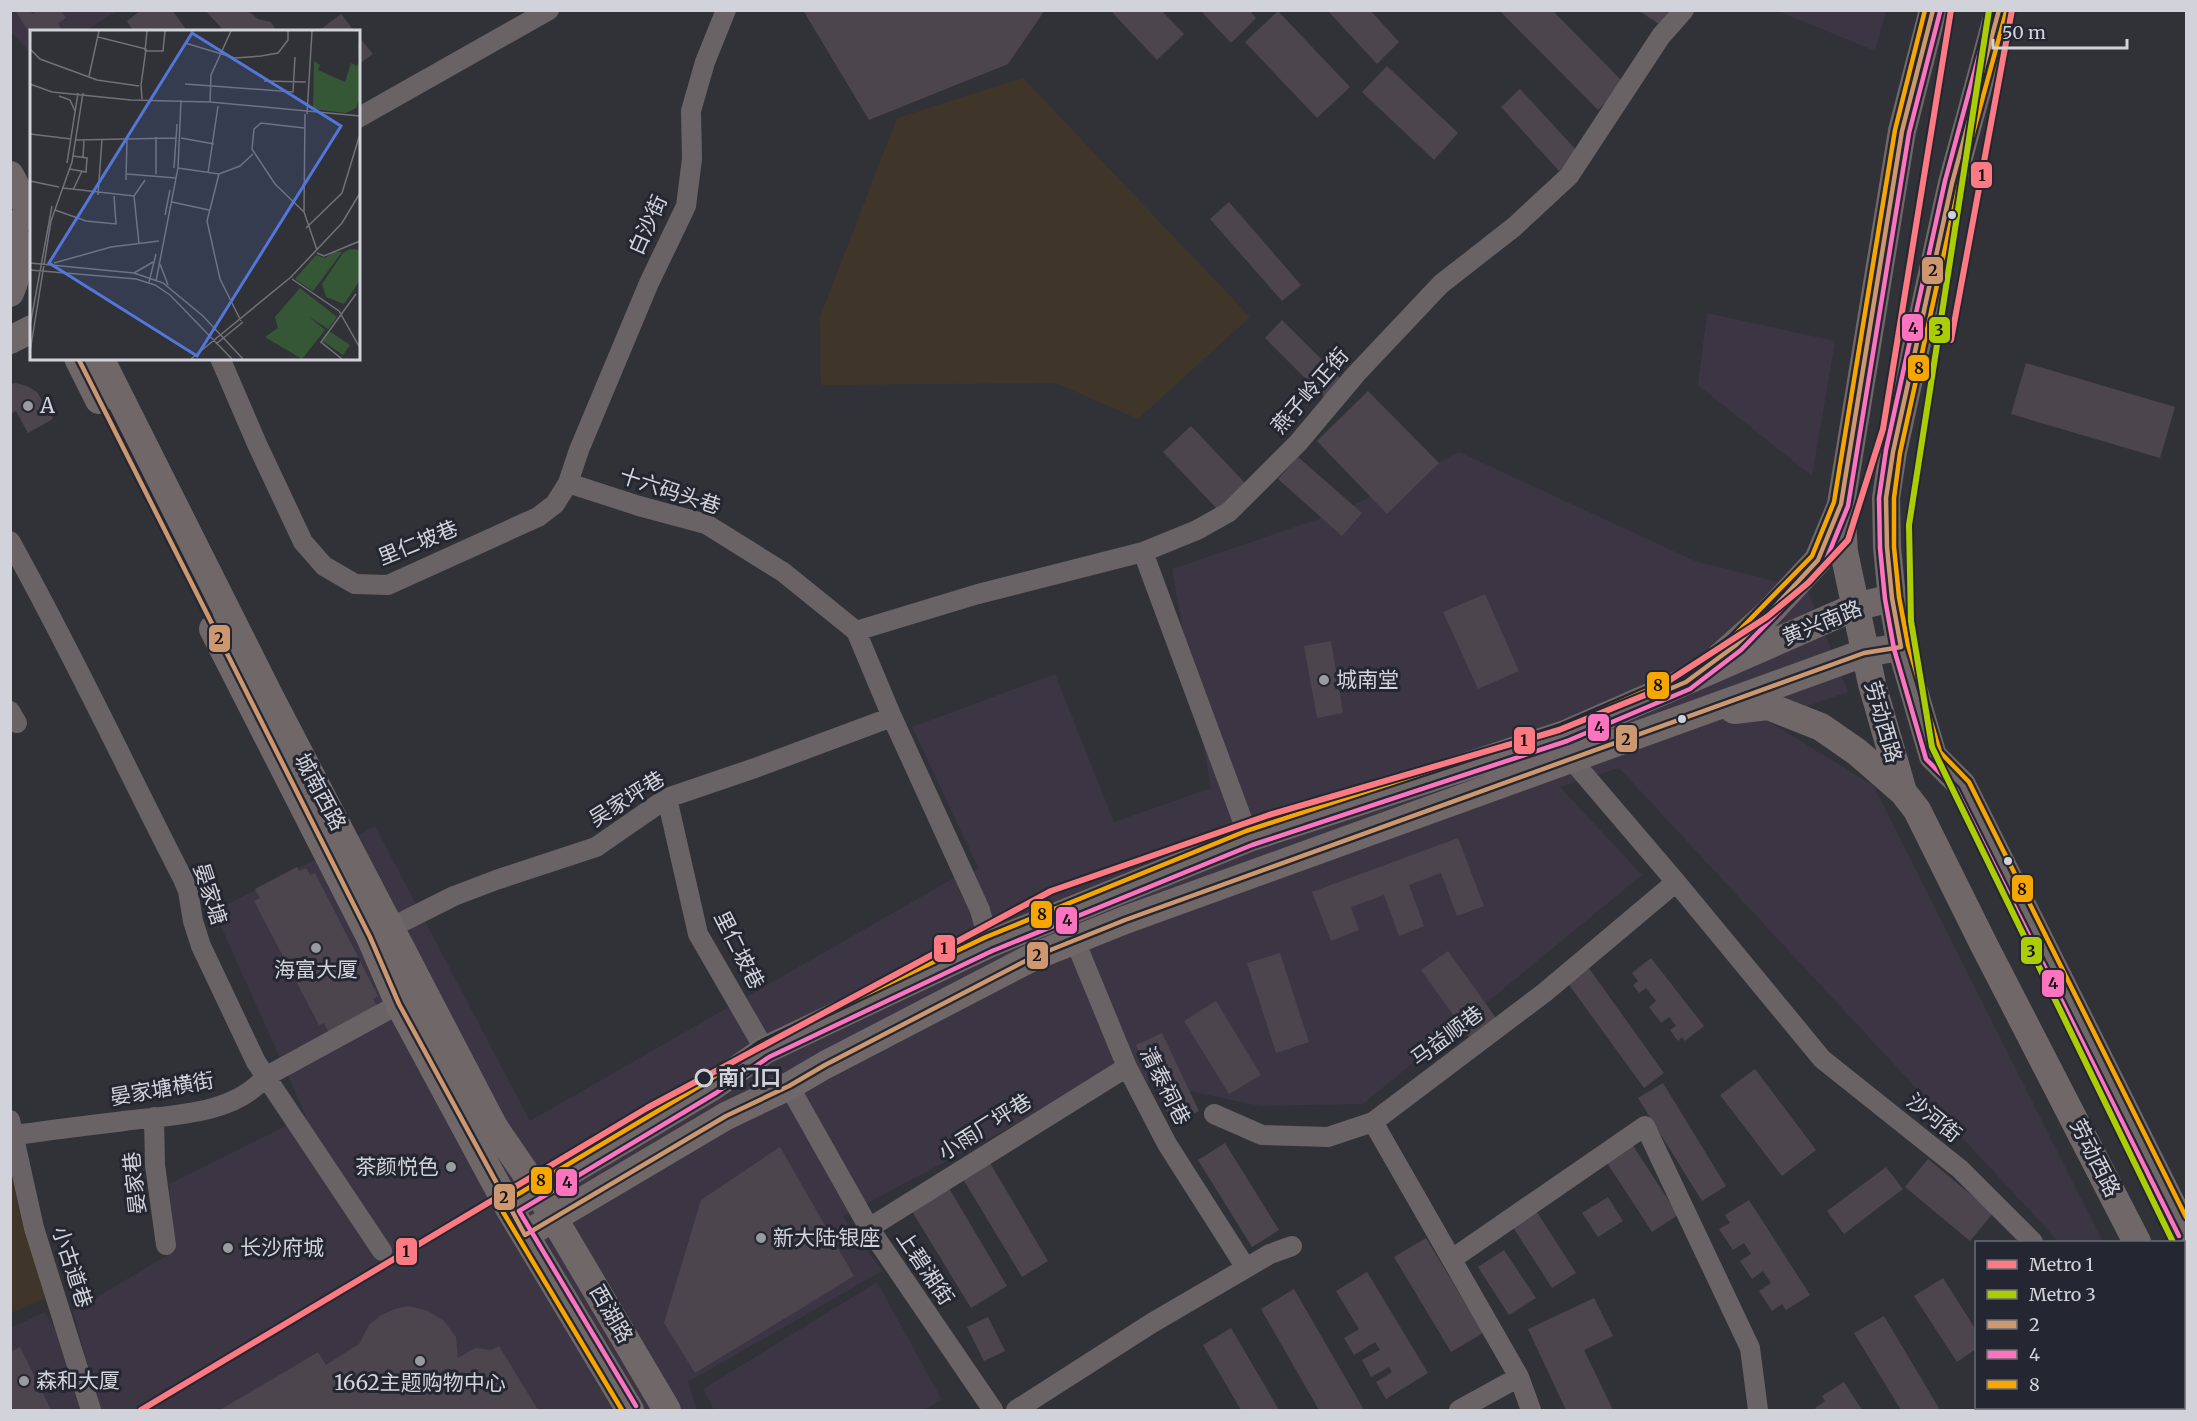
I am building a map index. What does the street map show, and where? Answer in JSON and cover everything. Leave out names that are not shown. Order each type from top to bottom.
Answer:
[{"type":"main road","name":"劳动西路","points":[[1933,10],[1902,131],[1841,504],[1844,552],[1864,653],[1904,792],[1917,810],[1984,945],[2137,1241]]},
{"type":"main road","name":"劳动西路","points":[[1999,10],[1952,183],[1893,452],[1886,498],[1887,547],[1892,598],[1901,647],[1934,756],[1962,785],[2187,1233]]},
{"type":"main road","points":[[10,175],[18,220],[30,256]]},
{"type":"main road","points":[[10,293],[18,268],[18,220]]},
{"type":"main road","points":[[10,309],[30,299]]},
{"type":"main road","points":[[10,340],[30,330]]},
{"type":"main road","points":[[10,349],[30,351]]},
{"type":"main road","points":[[57,360],[73,370],[94,390]]},
{"type":"main road","name":"城南西路","points":[[79,360],[370,937],[399,1004],[508,1208],[525,1235]]},
{"type":"main road","name":"城南西路","points":[[101,360],[231,621],[494,1127],[554,1218]]},
{"type":"main road","points":[[1686,682],[1736,645],[1768,615],[1818,560],[1841,504]]},
{"type":"main road","name":"黄兴南路","points":[[508,1208],[711,1087],[765,1050],[989,944],[1249,837],[1566,734],[1855,607],[1892,598]]},
{"type":"main road","name":"黄兴南路","points":[[525,1235],[726,1116],[789,1086],[1033,957],[1125,920],[1690,715],[1864,653],[1901,647]]},
{"type":"main road","points":[[1690,715],[1768,706],[1821,727],[1857,752],[1904,792]]},
{"type":"main road","points":[[494,1127],[515,1150],[534,1162],[560,1166],[590,1159]]},
{"type":"main road","points":[[592,1281],[583,1258],[581,1232],[587,1209],[604,1188]]},
{"type":"main road","name":"西湖路","points":[[554,1218],[667,1410]]},
{"type":"main road","name":"西湖路","points":[[525,1235],[630,1410]]},
{"type":"street","points":[[360,117],[549,10]]},
{"type":"street","name":"白沙街","points":[[579,450],[649,284],[686,206],[692,159],[691,111],[705,62],[726,10]]},
{"type":"street","name":"燕子岭正街","points":[[856,631],[978,594],[1143,552],[1197,530],[1229,512],[1298,443],[1356,374],[1441,284],[1514,227],[1569,176],[1662,36],[1684,10]]},
{"type":"street","name":"里仁坡巷","points":[[221,360],[303,542],[324,566],[355,584],[388,585],[538,517],[555,504],[568,483],[579,450]]},
{"type":"street","name":"十六码头巷","points":[[568,483],[639,506],[706,524],[783,572],[856,631]]},
{"type":"street","name":"晏家塘","points":[[10,541],[93,696],[183,879],[201,946],[220,989],[265,1077],[382,1251]]},
{"type":"street","points":[[1143,552],[1249,837]]},
{"type":"street","points":[[856,631],[892,717],[980,910],[989,944]]},
{"type":"street","name":"吴家坪巷","points":[[390,928],[454,896],[596,847],[667,798],[892,717]]},
{"type":"street","name":"沙河街","points":[[1571,759],[1822,1059],[1960,1169],[2032,1241]]},
{"type":"street","name":"里仁坡巷","points":[[667,798],[698,933],[765,1050]]},
{"type":"street","name":"马益顺巷","points":[[1214,1114],[1262,1135],[1328,1137],[1373,1122],[1544,993],[1676,882]]},
{"type":"street","name":"清泰祠巷","points":[[1064,914],[1127,1067],[1167,1144],[1246,1268]]},
{"type":"street","name":"晏家塘横街","points":[[12,1131],[154,1117],[197,1110],[230,1101],[256,1089],[265,1077],[399,1004]]},
{"type":"street","name":"小雨厂坪巷","points":[[868,1228],[1127,1067]]},
{"type":"street","name":"上碧湘街","points":[[789,1086],[868,1228],[993,1410]]},
{"type":"street","name":"晏家巷","points":[[154,1117],[155,1165],[166,1245]]},
{"type":"street","points":[[1373,1122],[1519,1377],[1531,1410]]},
{"type":"street","points":[[1452,1259],[1645,1126],[1749,1348],[1758,1410]]},
{"type":"street","name":"小古道巷","points":[[12,1131],[34,1228],[92,1410]]},
{"type":"street","points":[[1016,1410],[1152,1323],[1270,1254],[1292,1246]]},
{"type":"street","points":[[1459,1410],[1519,1377]]},
{"type":"shaded area","points":[[11,11],[117,11],[87,30],[30,30],[30,53],[11,32]]},
{"type":"shaded area","points":[[1778,11],[1886,11],[1875,51]]},
{"type":"shaded area","points":[[1023,78],[1250,317],[1138,419],[1056,383],[821,385],[820,317],[897,118]]},
{"type":"shaded area","points":[[1707,313],[1835,341],[1812,476],[1698,385]]},
{"type":"shaded area","points":[[1459,452],[1695,561],[1807,589],[1848,692],[1766,720],[1873,785],[2102,1241],[2058,1241],[1619,768],[1560,787],[1642,875],[1363,1104],[1260,1106],[1110,1074],[843,1216],[882,1271],[688,1382],[697,1410],[11,1410],[10,1328],[45,1312],[98,1403],[73,1311],[175,1251],[169,1184],[306,1116],[214,911],[317,859],[375,826],[530,1121],[952,879],[979,869],[912,727],[1055,674],[1114,822],[1211,788],[1172,569],[1342,511]]},
{"type":"shaded area","points":[[10,1160],[51,1296],[11,1313],[10,1313]]},
{"type":"shaded area","points":[[877,1282],[942,1400],[924,1410],[714,1410],[703,1389]]},
{"type":"building","points":[[15,10],[30,10],[32,14],[38,10],[61,10],[66,18],[58,23],[62,30],[30,30],[30,34]]},
{"type":"building","points":[[141,10],[172,10],[187,30],[133,30],[127,21]]},
{"type":"building","points":[[205,10],[247,10],[258,19],[271,22],[276,30],[223,30]]},
{"type":"building","points":[[803,10],[1045,10],[1008,64],[869,120]]},
{"type":"building","points":[[1110,10],[1161,10],[1184,34],[1157,60]]},
{"type":"building","points":[[1200,10],[1249,10],[1256,18],[1231,43]]},
{"type":"building","points":[[1327,10],[1370,10],[1399,42],[1377,64]]},
{"type":"building","points":[[1499,10],[1552,10],[1624,83],[1598,110]]},
{"type":"building","points":[[1638,10],[1669,10],[1660,25]]},
{"type":"building","points":[[1278,11],[1350,87],[1317,118],[1245,42]]},
{"type":"building","points":[[341,14],[353,30],[320,30]]},
{"type":"building","points":[[360,38],[373,54],[360,64]]},
{"type":"building","points":[[1387,66],[1458,133],[1434,160],[1362,92]]},
{"type":"building","points":[[1520,89],[1579,153],[1559,171],[1501,107]]},
{"type":"building","points":[[1229,202],[1301,285],[1282,301],[1210,219]]},
{"type":"building","points":[[1282,320],[1344,382],[1327,400],[1265,338]]},
{"type":"building","points":[[2026,363],[2175,407],[2160,458],[2011,414]]},
{"type":"building","name":"A","points":[[16,383],[37,392],[53,419],[28,433],[16,411],[10,414],[10,384]]},
{"type":"building","points":[[1368,391],[1439,463],[1387,514],[1317,441]]},
{"type":"building","points":[[1191,426],[1246,484],[1218,510],[1163,452]]},
{"type":"building","points":[[1298,457],[1362,513],[1342,536],[1278,479]]},
{"type":"building","points":[[1485,594],[1519,671],[1478,689],[1443,612]]},
{"type":"building","name":"城南堂","points":[[1331,641],[1343,713],[1317,718],[1304,646]]},
{"type":"building","points":[[1458,838],[1484,906],[1457,916],[1441,873],[1409,885],[1424,926],[1399,936],[1384,895],[1351,907],[1359,930],[1331,941],[1312,892]]},
{"type":"building","name":"海富大厦","points":[[297,867],[299,871],[306,868],[310,875],[315,873],[378,996],[373,999],[378,1008],[329,1033],[324,1023],[319,1025],[254,901],[260,898],[255,889]]},
{"type":"building","points":[[1448,951],[1496,1018],[1469,1037],[1421,970]]},
{"type":"building","points":[[1280,953],[1309,1042],[1276,1053],[1247,963]]},
{"type":"building","points":[[1651,958],[1704,1026],[1685,1041],[1682,1037],[1678,1041],[1670,1030],[1676,1026],[1669,1017],[1661,1023],[1649,1007],[1656,1001],[1646,988],[1639,993],[1633,985],[1638,981],[1632,973]]},
{"type":"building","points":[[1588,967],[1664,1073],[1644,1088],[1567,982]]},
{"type":"building","points":[[1216,1001],[1261,1075],[1229,1094],[1184,1021]]},
{"type":"building","points":[[1162,1033],[1199,1111],[1173,1123],[1136,1045]]},
{"type":"building","points":[[1755,1069],[1816,1150],[1782,1176],[1720,1095]]},
{"type":"building","points":[[1663,1083],[1726,1186],[1702,1201],[1638,1098]]},
{"type":"building","points":[[1630,1141],[1678,1215],[1652,1232],[1604,1158]]},
{"type":"building","points":[[1225,1143],[1279,1230],[1252,1247],[1198,1160]]},
{"type":"building","name":"新大陆·银座","points":[[780,1147],[854,1276],[695,1373],[664,1323],[701,1200]]},
{"type":"building","points":[[1928,1159],[1993,1213],[1970,1241],[1905,1187]]},
{"type":"building","points":[[990,1163],[1048,1261],[1022,1277],[963,1179]]},
{"type":"building","points":[[1886,1167],[1903,1189],[1844,1234],[1827,1211]]},
{"type":"building","points":[[947,1185],[1007,1286],[971,1308],[910,1208]]},
{"type":"building","points":[[1608,1197],[1623,1221],[1598,1237],[1582,1213]]},
{"type":"building","points":[[1749,1200],[1810,1295],[1786,1310],[1782,1304],[1772,1311],[1759,1291],[1771,1283],[1763,1271],[1752,1279],[1740,1261],[1751,1254],[1744,1243],[1733,1250],[1719,1229],[1730,1223],[1725,1215]]},
{"type":"building","points":[[1535,1209],[1576,1273],[1552,1288],[1511,1224]]},
{"type":"building","points":[[1426,1238],[1483,1333],[1451,1352],[1394,1257]]},
{"type":"building","points":[[1504,1250],[1536,1298],[1509,1315],[1478,1267]]},
{"type":"building","points":[[1367,1272],[1428,1373],[1386,1399],[1376,1382],[1392,1372],[1389,1367],[1371,1377],[1362,1360],[1380,1350],[1375,1342],[1354,1355],[1344,1338],[1359,1329],[1336,1291]]},
{"type":"building","points":[[1943,1278],[1975,1328],[1975,1350],[1957,1362],[1914,1296]]},
{"type":"building","points":[[1294,1289],[1364,1410],[1319,1410],[1261,1309]]},
{"type":"building","points":[[1594,1298],[1613,1336],[1584,1350],[1613,1410],[1566,1410],[1528,1329]]},
{"type":"building","name":"1662主题购物中心","points":[[409,1306],[428,1311],[444,1321],[456,1337],[458,1358],[475,1348],[491,1350],[499,1346],[538,1410],[220,1410],[318,1352],[326,1365],[359,1344],[369,1325],[381,1315]]},
{"type":"building","points":[[1884,1316],[1940,1410],[1901,1410],[1854,1333]]},
{"type":"building","points":[[988,1317],[1005,1351],[984,1361],[967,1327]]},
{"type":"building","points":[[1231,1328],[1279,1410],[1241,1410],[1203,1345]]},
{"type":"building","name":"森和大厦","points":[[20,1347],[51,1410],[10,1410],[10,1352]]},
{"type":"building","points":[[1844,1382],[1862,1410],[1817,1410],[1815,1408],[1825,1401],[1822,1396]]},
{"type":"metro line","name":"1","points":[[141,1410],[647,1108],[1051,891],[1269,815],[1559,730],[1650,693],[1767,617],[1808,583],[1848,540],[1883,429],[1951,10]]},
{"type":"metro line","name":"3","points":[[1989,10],[1909,525],[1911,621],[1932,747],[2173,1241]]},
{"type":"metro line","name":"1","points":[[1951,340],[2012,10]]},
{"type":"transit line","name":"8","points":[[622,1410],[503,1212],[502,1207],[505,1202],[708,1081],[761,1044],[986,937],[1246,831],[1562,727],[1682,675],[1731,639],[1812,556],[1834,502],[1895,130],[1925,10]]},
{"type":"transit line","name":"2","points":[[1653,696],[1686,682],[1736,645],[1768,614],[1818,560],[1841,504],[1902,131],[1933,10]]},
{"type":"transit line","name":"4","points":[[1991,10],[1945,181],[1886,450],[1879,498],[1880,548],[1885,599],[1894,649],[1926,759],[1956,789],[2179,1236]]},
{"type":"transit line","name":"2","points":[[79,360],[370,937],[399,1004],[525,1235],[726,1116],[789,1086],[1033,957],[1125,920],[1864,653],[1901,647],[1892,598],[1887,547],[1886,498],[1893,452],[1952,183],[1999,10]]},
{"type":"transit line","name":"4","points":[[636,1406],[519,1211],[716,1093],[769,1057],[992,951],[1252,845],[1567,741],[1690,689],[1741,650],[1824,565],[1848,506],[1909,133],[1940,12]]},
{"type":"transit line","name":"8","points":[[2006,12],[1959,185],[1900,453],[1894,498],[1894,547],[1899,597],[1908,645],[1940,752],[1969,782],[2186,1217]]},
{"type":"place","name":"A","points":[[28,406]]},
{"type":"place","name":"城南堂","points":[[1324,680]]},
{"type":"place","name":"海富大厦","points":[[316,948]]},
{"type":"place","name":"南门口","points":[[704,1078]]},
{"type":"place","name":"茶颜悦色","points":[[451,1167]]},
{"type":"place","name":"新大陆·银座","points":[[761,1238]]},
{"type":"place","name":"长沙府城","points":[[228,1248]]},
{"type":"place","name":"1662主题购物中心","points":[[420,1361]]},
{"type":"place","name":"森和大厦","points":[[24,1381]]}]
